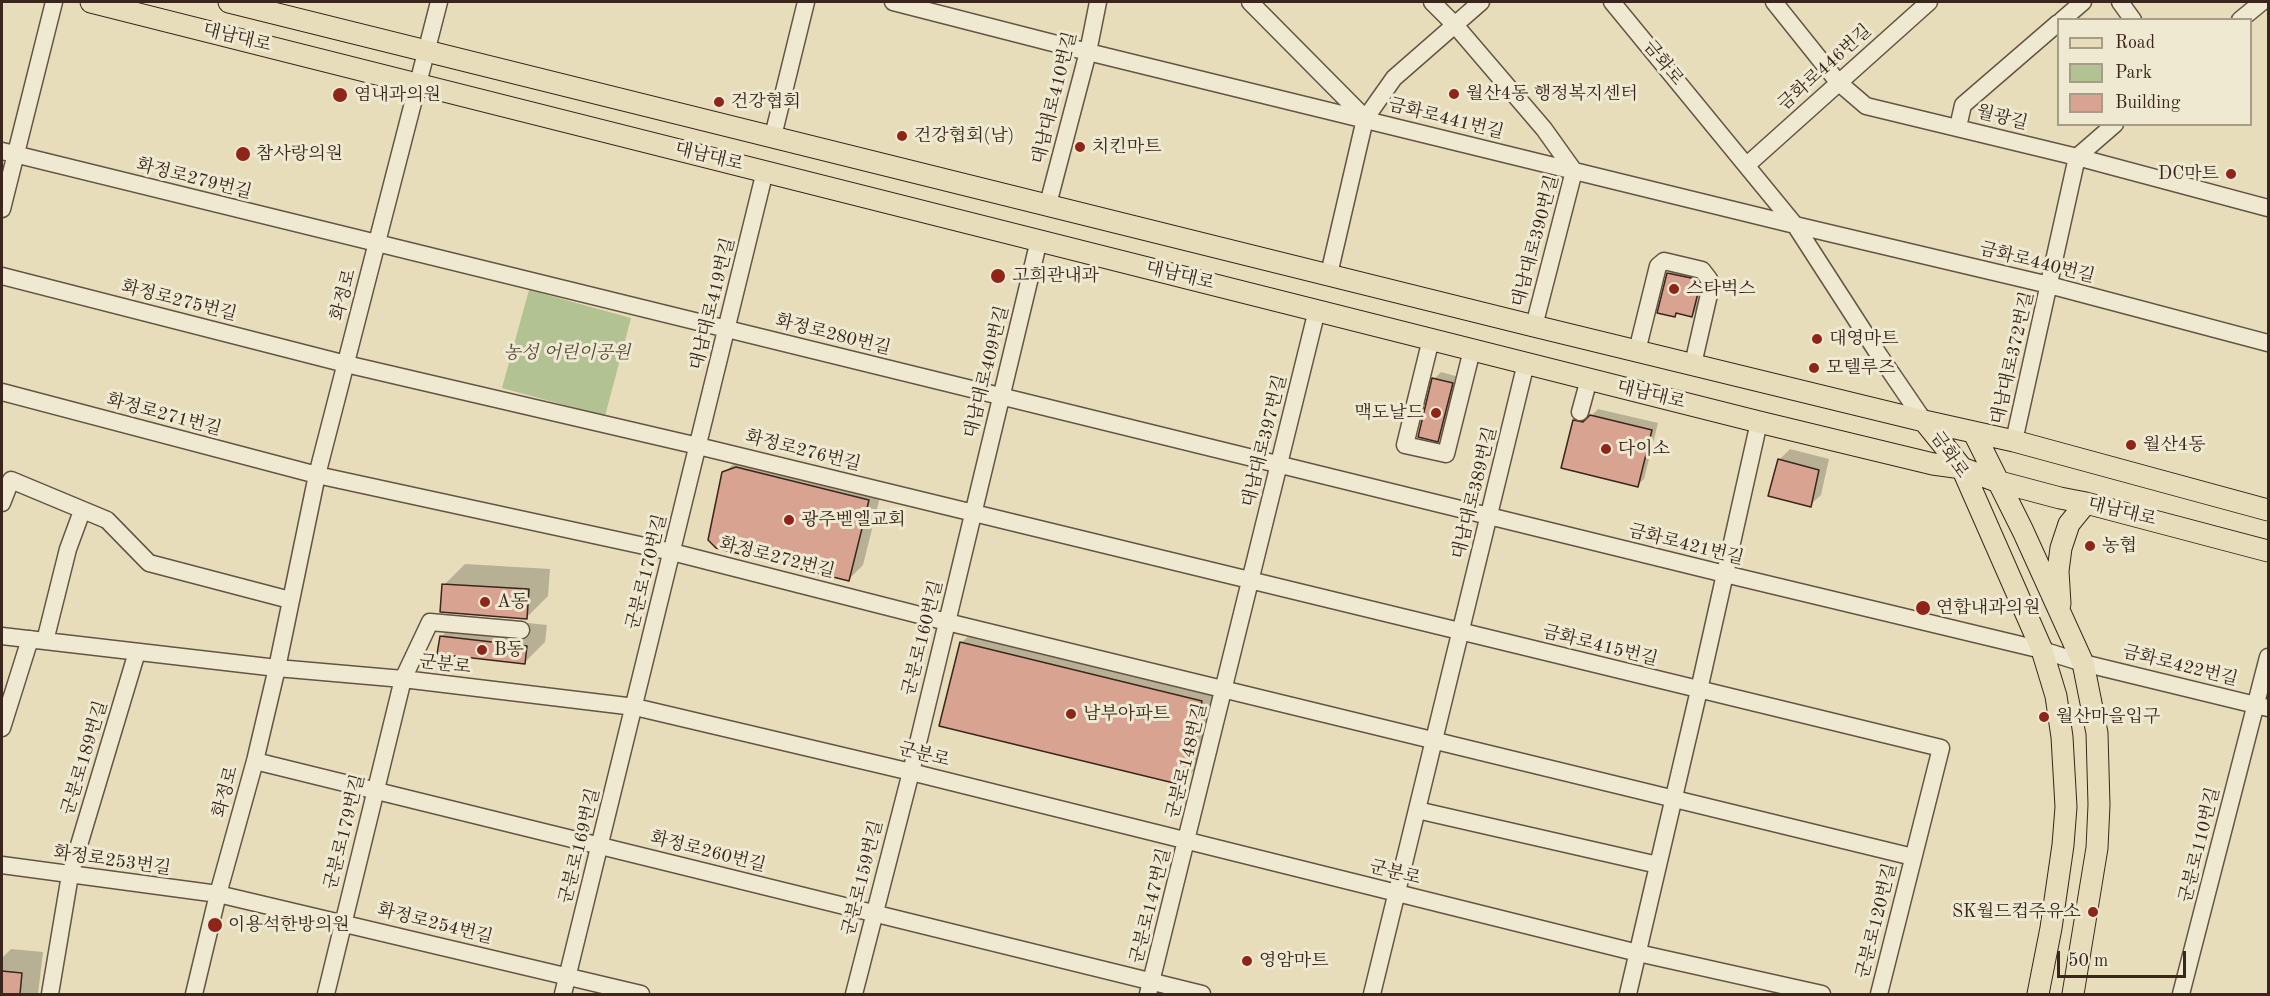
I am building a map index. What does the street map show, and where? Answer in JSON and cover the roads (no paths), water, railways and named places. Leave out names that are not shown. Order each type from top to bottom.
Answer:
[{"type":"main road","name":"대남대로","points":[[91,2],[1758,422],[1933,464],[1962,468],[1996,481],[2268,551]]},
{"type":"main road","name":"대남대로","points":[[229,2],[1534,326],[2014,441],[2268,510]]},
{"type":"main road","name":"금화로","points":[[1924,421],[1962,468],[2042,650],[2057,705],[2062,737],[2066,807],[2064,845],[2038,994]]},
{"type":"main road","name":"금화로","points":[[1974,433],[2023,531],[2083,663],[2097,733],[2099,805],[2097,848],[2073,994]]},
{"type":"main road","points":[[2061,616],[2058,571],[2061,548],[2069,525],[2086,503]]},
{"type":"street","points":[[2,209],[8,153],[54,2]]},
{"type":"street","name":"화정로","points":[[194,994],[278,668],[317,475],[439,2]]},
{"type":"street","points":[[773,136],[806,2]]},
{"type":"street","name":"금화로441번길","points":[[893,2],[1795,225]]},
{"type":"street","name":"대남대로410번길","points":[[1048,204],[1088,52],[1098,2]]},
{"type":"street","points":[[1250,2],[1365,119]]},
{"type":"street","name":"대남대로390번길","points":[[1432,2],[1455,25],[1544,129],[1574,171],[1534,326]]},
{"type":"street","points":[[1329,274],[1365,119],[1394,78],[1481,2]]},
{"type":"street","name":"금화로","points":[[1612,2],[1795,225],[1924,421]]},
{"type":"street","name":"월광길","points":[[1774,2],[1838,82],[1866,106],[2077,157],[2268,208]]},
{"type":"street","name":"금화로446번길","points":[[1747,165],[1929,2]]},
{"type":"street","points":[[2064,18],[2083,2]]},
{"type":"street","points":[[2120,2],[2132,18]]},
{"type":"street","points":[[2242,18],[2262,2]]},
{"type":"street","points":[[1958,128],[1963,105],[2057,23]]},
{"type":"street","points":[[2077,157],[2113,126]]},
{"type":"street","name":"화정로279번길","points":[[8,153],[378,244]]},
{"type":"street","name":"대남대로372번길","points":[[2014,441],[2077,157]]},
{"type":"street","name":"대남대로419번길","points":[[698,446],[765,171]]},
{"type":"street","name":"금화로440번길","points":[[1795,225],[2049,285],[2268,343]]},
{"type":"street","name":"대남대로409번길","points":[[974,513],[1039,240]]},
{"type":"street","name":"화정로280번길","points":[[378,244],[1279,465]]},
{"type":"street","points":[[1637,351],[1658,266],[1664,261],[1693,267],[1702,270],[1709,279],[1710,290],[1693,364]]},
{"type":"street","name":"화정로275번길","points":[[2,276],[346,364]]},
{"type":"street","name":"대남대로397번길","points":[[1251,581],[1317,310]]},
{"type":"street","points":[[1431,339],[1405,445],[1446,454],[1472,350]]},
{"type":"street","name":"대남대로389번길","points":[[1372,994],[1526,363]]},
{"type":"street","name":"화정로276번길","points":[[346,364],[698,446],[1251,581]]},
{"type":"street","points":[[1580,412],[1589,379]]},
{"type":"street","name":"화정로271번길","points":[[2,392],[317,475]]},
{"type":"street","points":[[1628,994],[1699,690],[1758,422]]},
{"type":"street","name":"군분로170번길","points":[[634,707],[698,446]]},
{"type":"street","name":"금화로421번길","points":[[1279,465],[2042,650],[2083,663]]},
{"type":"street","name":"화정로272번길","points":[[317,475],[672,552],[1224,690]]},
{"type":"street","points":[[2,503],[10,480],[107,520],[149,563],[290,600]]},
{"type":"street","points":[[2,728],[38,640],[82,511]]},
{"type":"street","name":"군분로160번길","points":[[911,772],[974,513]]},
{"type":"street","name":"금화로415번길","points":[[1251,581],[1941,748]]},
{"type":"street","name":"군분로148번길","points":[[1188,840],[1251,581]]},
{"type":"street","name":"군분로179번길","points":[[326,994],[403,679],[430,622],[521,630]]},
{"type":"street","name":"군분로","points":[[2,636],[278,668],[403,679],[634,707],[911,772],[1638,953],[1822,994]]},
{"type":"street","name":"군분로189번길","points":[[50,994],[70,875],[137,652]]},
{"type":"street","name":"군분로110번길","points":[[2181,994],[2262,706],[2268,657]]},
{"type":"street","name":"금화로422번길","points":[[2083,663],[2262,706]]},
{"type":"street","name":"군분로148번길","points":[[1224,690],[1557,771]]},
{"type":"street","name":"군분로169번길","points":[[563,994],[634,707]]},
{"type":"street","name":"군분로120번길","points":[[1879,994],[1941,748]]},
{"type":"street","name":"화정로260번길","points":[[255,761],[874,913],[1150,988]]},
{"type":"street","name":"군분로120번길","points":[[1557,771],[1913,857]]},
{"type":"street","name":"군분로159번길","points":[[854,994],[911,772]]},
{"type":"street","points":[[1417,810],[1658,865]]},
{"type":"street","name":"군분로147번길","points":[[1188,840],[1150,988],[1202,994]]},
{"type":"street","name":"화정로253번길","points":[[2,865],[218,894]]},
{"type":"street","name":"화정로254번길","points":[[218,894],[641,994]]},
{"type":"place","name":"월산4동 행정복지센터","points":[[1454,94]]},
{"type":"place","name":"염내과의원","points":[[340,95]]},
{"type":"place","name":"건강협회","points":[[719,102]]},
{"type":"place","name":"건강협회(남)","points":[[902,136]]},
{"type":"place","name":"치킨마트","points":[[1080,147]]},
{"type":"place","name":"참사랑의원","points":[[243,154]]},
{"type":"place","name":"DC마트","points":[[2231,174]]},
{"type":"place","name":"고희관내과","points":[[998,276]]},
{"type":"place","name":"스타벅스","points":[[1674,289]]},
{"type":"place","name":"대영마트","points":[[1817,339]]},
{"type":"place","name":"모텔루즈","points":[[1814,368]]},
{"type":"place","name":"맥도날드","points":[[1436,413]]},
{"type":"place","name":"월산4동","points":[[2131,445]]},
{"type":"place","name":"다이소","points":[[1606,449]]},
{"type":"place","name":"광주벧엘교회","points":[[789,520]]},
{"type":"place","name":"농협","points":[[2090,546]]},
{"type":"place","name":"A동","points":[[485,602]]},
{"type":"place","name":"연합내과의원","points":[[1923,608]]},
{"type":"place","name":"B동","points":[[482,650]]},
{"type":"place","name":"남부아파트","points":[[1071,714]]},
{"type":"place","name":"월산마을입구","points":[[2044,717]]},
{"type":"place","name":"SK월드컵주유소","points":[[2093,912]]},
{"type":"place","name":"이용석한방의원","points":[[215,925]]},
{"type":"place","name":"영암마트","points":[[1247,961]]},
{"type":"park label","name":"농성 어린이공원","points":[[567,353]]}]
